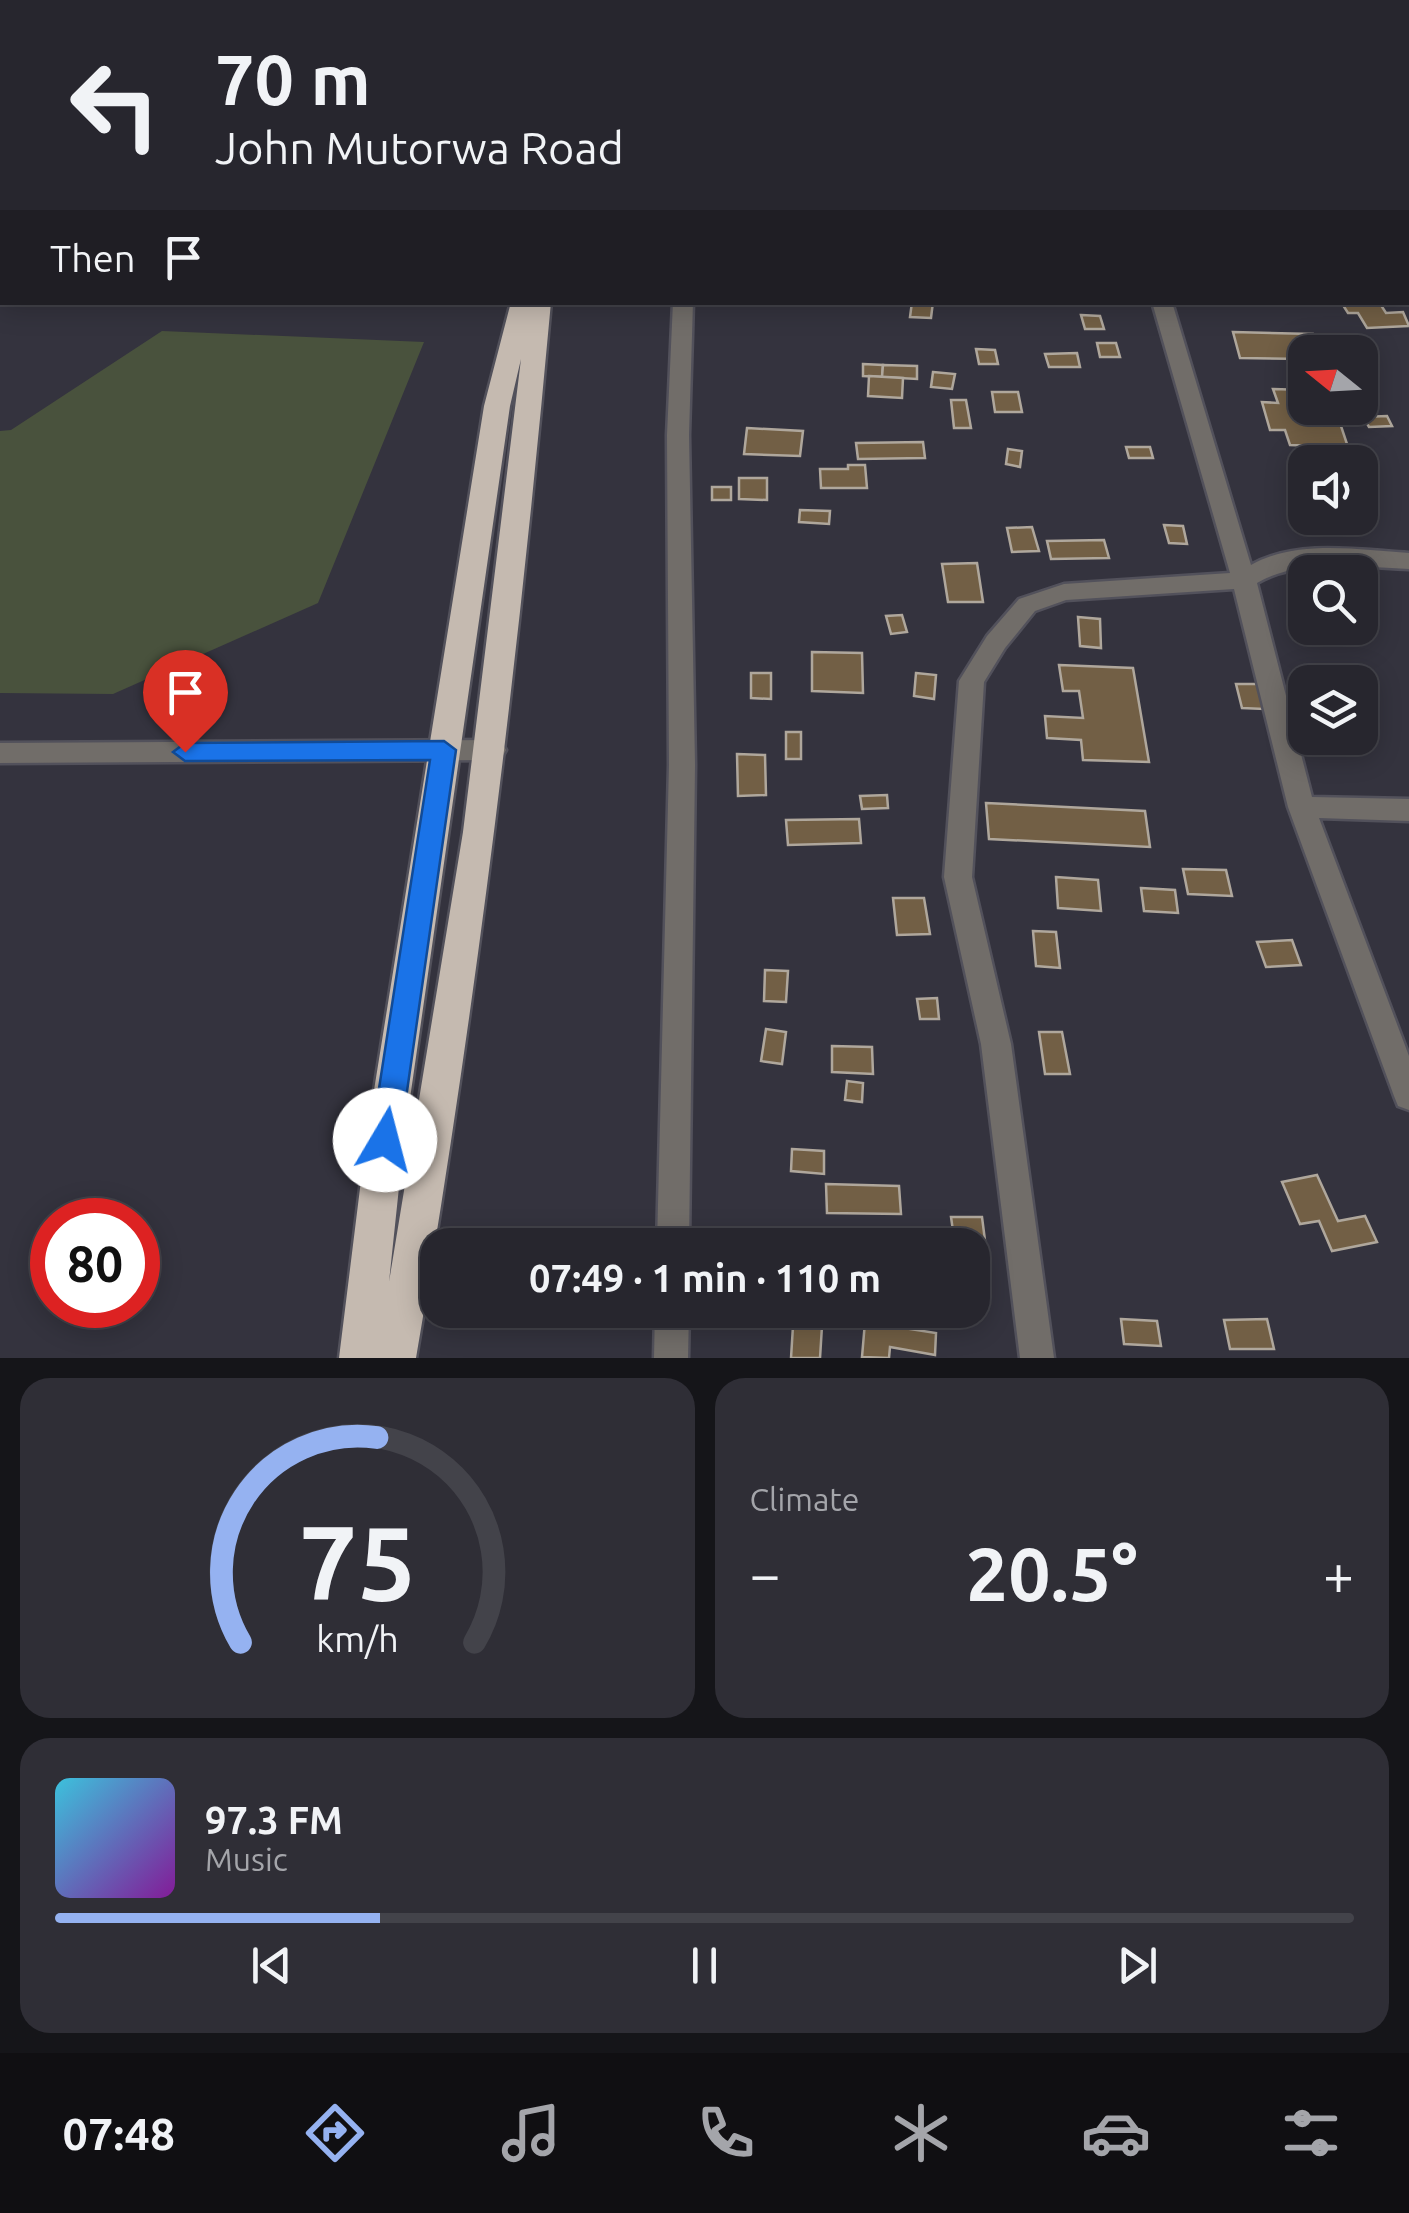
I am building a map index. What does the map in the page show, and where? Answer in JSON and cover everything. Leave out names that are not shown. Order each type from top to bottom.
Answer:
[{"type":"highway","points":[[360,1358],[385,1140],[496,406],[522,305]]},
{"type":"highway","points":[[395,1358],[433,1160],[494,750],[538,305]]},
{"type":"street","points":[[673,1228],[682,765],[678,435],[684,305]]},
{"type":"street","points":[[1163,305],[1244,580],[1301,807],[1409,1096]]},
{"type":"street","points":[[1037,1358],[996,1044],[958,877],[972,681],[996,642],[1027,605],[1064,592],[1244,580],[1276,562],[1326,556],[1409,561]]},
{"type":"street","points":[[0,753],[494,750]]},
{"type":"street","points":[[1301,807],[1409,810]]},
{"type":"street","points":[[671,1358],[672,1328]]},
{"type":"green space","points":[[162,331],[424,342],[318,603],[113,694],[0,693],[0,431],[11,430]]},
{"type":"building","points":[[912,305],[933,305],[931,318],[910,317]]},
{"type":"building","points":[[1343,305],[1381,305],[1386,313],[1403,312],[1409,326],[1367,328],[1358,313],[1348,313]]},
{"type":"building","points":[[1081,315],[1100,316],[1104,329],[1085,329]]},
{"type":"building","points":[[1233,332],[1313,335],[1288,335],[1288,359],[1240,358]]},
{"type":"building","points":[[1097,343],[1116,343],[1120,357],[1100,357]]},
{"type":"building","points":[[976,349],[995,350],[998,364],[979,364]]},
{"type":"building","points":[[1077,353],[1080,367],[1049,367],[1045,354]]},
{"type":"building","points":[[863,364],[883,365],[882,377],[863,376]]},
{"type":"building","points":[[883,365],[917,366],[917,379],[882,377]]},
{"type":"building","points":[[933,372],[955,374],[952,389],[931,387]]},
{"type":"building","points":[[869,376],[903,378],[902,398],[868,396]]},
{"type":"building","points":[[1273,389],[1288,389],[1288,425],[1341,425],[1347,445],[1290,445],[1285,430],[1270,430],[1262,402],[1278,403]]},
{"type":"building","points":[[992,392],[1018,392],[1022,412],[995,412]]},
{"type":"building","points":[[951,400],[966,400],[971,428],[954,428]]},
{"type":"building","points":[[1378,416],[1387,416],[1392,426],[1369,427],[1378,425]]},
{"type":"building","points":[[747,428],[803,431],[800,456],[744,454]]},
{"type":"building","points":[[923,442],[925,458],[858,459],[856,443]]},
{"type":"building","points":[[1126,447],[1150,447],[1153,458],[1129,458]]},
{"type":"building","points":[[1008,449],[1022,451],[1020,467],[1006,464]]},
{"type":"building","points":[[848,465],[865,465],[867,488],[821,488],[820,469],[848,469]]},
{"type":"building","points":[[739,478],[767,478],[767,500],[739,499]]},
{"type":"building","points":[[712,487],[731,487],[731,500],[712,500]]},
{"type":"building","points":[[800,510],[830,511],[829,524],[799,522]]},
{"type":"building","points":[[1164,525],[1183,526],[1187,544],[1169,543]]},
{"type":"building","points":[[1032,527],[1039,551],[1012,552],[1007,528]]},
{"type":"building","points":[[1104,540],[1109,558],[1051,559],[1047,541]]},
{"type":"building","points":[[977,563],[983,602],[948,602],[942,564]]},
{"type":"building","points":[[902,615],[907,632],[891,634],[886,616]]},
{"type":"building","points":[[1078,617],[1100,619],[1101,648],[1080,646]]},
{"type":"building","points":[[812,652],[862,653],[863,693],[812,691]]},
{"type":"building","points":[[1059,665],[1133,668],[1149,762],[1083,760],[1081,740],[1047,738],[1045,716],[1083,718],[1079,691],[1063,691]]},
{"type":"building","points":[[751,673],[771,673],[771,699],[751,698]]},
{"type":"building","points":[[916,673],[936,675],[934,699],[914,696]]},
{"type":"building","points":[[1236,684],[1257,684],[1264,709],[1242,708]]},
{"type":"building","points":[[786,732],[801,732],[801,759],[786,759]]},
{"type":"building","points":[[737,754],[765,755],[766,795],[738,796]]},
{"type":"building","points":[[887,795],[888,808],[862,809],[860,796]]},
{"type":"building","points":[[986,803],[1145,811],[1150,847],[989,839]]},
{"type":"building","points":[[859,819],[861,843],[788,845],[786,820]]},
{"type":"building","points":[[1183,869],[1226,870],[1232,896],[1188,894]]},
{"type":"building","points":[[1056,877],[1098,880],[1101,911],[1058,908]]},
{"type":"building","points":[[1141,888],[1175,890],[1178,913],[1144,911]]},
{"type":"building","points":[[893,898],[924,898],[930,934],[897,935]]},
{"type":"building","points":[[1033,931],[1056,932],[1060,968],[1036,966]]},
{"type":"building","points":[[1292,940],[1301,965],[1266,967],[1257,942]]},
{"type":"building","points":[[765,970],[788,971],[786,1002],[764,1001]]},
{"type":"building","points":[[937,998],[939,1019],[920,1019],[917,999]]},
{"type":"building","points":[[766,1029],[786,1032],[782,1064],[761,1061]]},
{"type":"building","points":[[1039,1032],[1062,1032],[1070,1074],[1045,1074]]},
{"type":"building","points":[[832,1046],[872,1047],[873,1074],[832,1072]]},
{"type":"building","points":[[847,1081],[863,1083],[862,1102],[845,1100]]},
{"type":"building","points":[[792,1149],[824,1151],[824,1174],[791,1171]]},
{"type":"building","points":[[1317,1175],[1338,1221],[1365,1216],[1377,1242],[1332,1251],[1319,1221],[1300,1224],[1282,1182]]},
{"type":"building","points":[[826,1184],[899,1186],[901,1214],[827,1213]]},
{"type":"building","points":[[951,1217],[982,1217],[983,1228],[953,1228]]},
{"type":"building","points":[[1121,1319],[1157,1321],[1161,1346],[1124,1344]]},
{"type":"building","points":[[1267,1319],[1274,1349],[1230,1349],[1224,1320]]},
{"type":"building","points":[[793,1328],[822,1328],[820,1358],[791,1358]]},
{"type":"building","points":[[864,1328],[936,1333],[935,1355],[890,1347],[889,1358],[862,1357]]},
{"type":"route","points":[[185,752],[444,750],[385,1140]]}]
